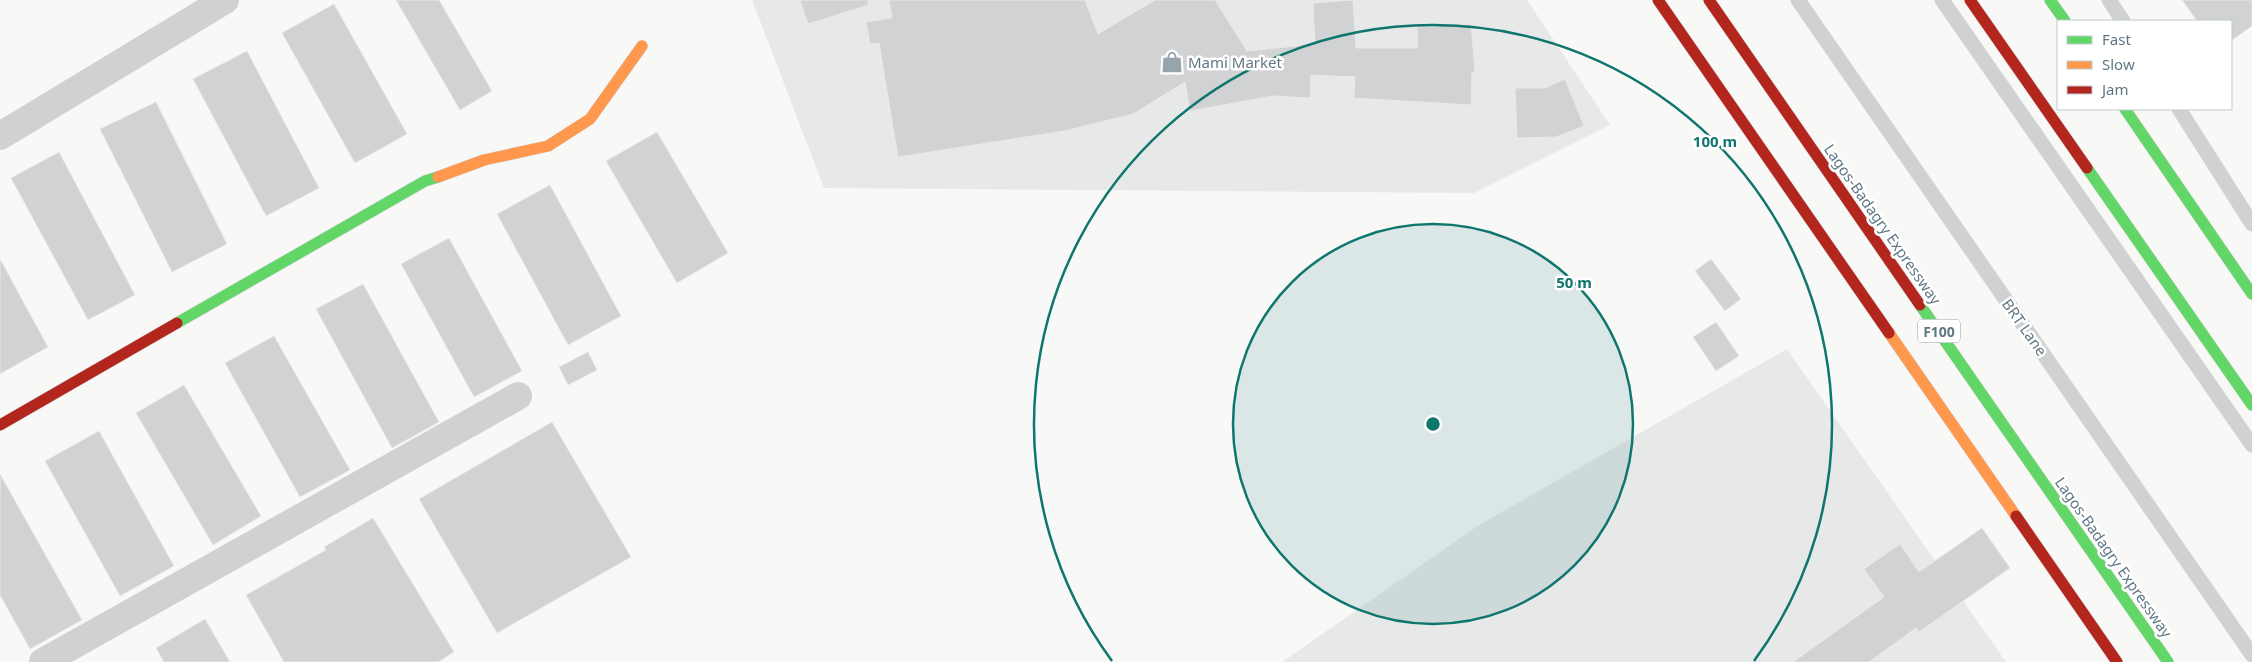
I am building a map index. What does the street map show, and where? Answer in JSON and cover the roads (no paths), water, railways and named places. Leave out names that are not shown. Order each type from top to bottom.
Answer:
[{"type":"main road","points":[[1658,0],[2117,662]]},
{"type":"main road","name":"Lagos-Badagry Expressway","points":[[1709,0],[2168,662]]},
{"type":"main road","points":[[1970,0],[2252,405]]},
{"type":"main road","points":[[2050,0],[2064,20]]},
{"type":"main road","points":[[0,425],[424,180],[484,160],[548,146],[590,118],[642,46]]},
{"type":"main road","points":[[2126,110],[2252,294]]},
{"type":"street","points":[[0,136],[225,0]]},
{"type":"street","points":[[43,662],[518,396]]},
{"type":"lane","name":"BRT Lane","points":[[1798,0],[2252,655]]},
{"type":"lane","points":[[1942,0],[2252,445]]},
{"type":"lane","points":[[2109,0],[2122,20]]},
{"type":"lane","points":[[2180,110],[2252,224]]},
{"type":"place","name":"Mami Market","points":[[1172,62]]}]
